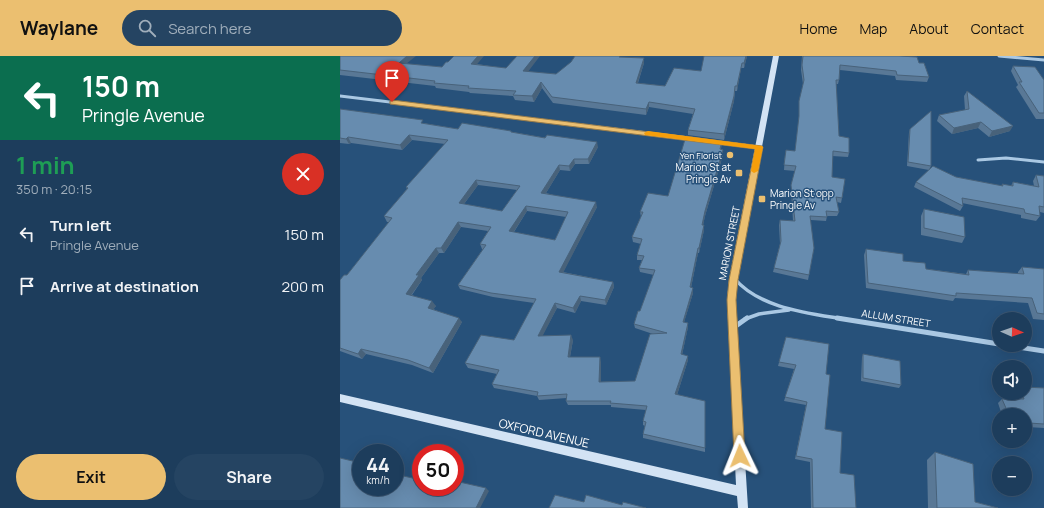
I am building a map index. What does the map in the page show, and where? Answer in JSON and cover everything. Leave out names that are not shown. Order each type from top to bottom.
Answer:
[{"type":"main road","name":"MARION STREET","points":[[743,508],[731,300],[776,56]]},
{"type":"main road","name":"OXFORD AVENUE","points":[[340,398],[742,492]]},
{"type":"street","points":[[999,56],[1044,60]]},
{"type":"street","points":[[340,96],[692,139]]},
{"type":"street","points":[[716,142],[759,147]]},
{"type":"street","points":[[978,160],[1006,158],[1044,162]]},
{"type":"street","name":"ALLUM STREET","points":[[734,278],[739,285],[749,293],[773,301],[790,310]]},
{"type":"street","name":"ALLUM STREET","points":[[733,329],[738,322],[749,316],[790,310],[992,343]]},
{"type":"street","points":[[1032,349],[1044,351]]},
{"type":"building","points":[[340,56],[407,56],[399,63],[442,67],[454,56],[478,56],[471,64],[506,68],[517,56],[535,56],[523,71],[556,74],[571,62],[575,56],[620,56],[619,57],[644,58],[636,83],[665,86],[674,68],[701,71],[704,56],[746,56],[744,63],[742,63],[737,86],[735,86],[734,96],[724,134],[688,130],[695,109],[649,102],[646,109],[552,97],[541,82],[532,96],[513,95],[516,91],[468,88],[469,86],[434,83],[435,81],[340,70]]},
{"type":"building","points":[[803,56],[917,57],[919,63],[924,63],[929,77],[897,75],[896,71],[840,65],[839,80],[836,80],[839,136],[849,138],[849,153],[833,151],[832,177],[845,179],[842,198],[836,197],[839,212],[826,211],[827,217],[810,216],[814,248],[809,275],[774,268],[781,241],[780,220],[795,221],[791,185],[796,166],[784,165],[786,150],[795,151],[799,101],[804,80],[802,65]]},
{"type":"building","points":[[1013,66],[1035,67],[1044,80],[1044,113],[1039,113],[1019,82],[1022,82]]},
{"type":"building","points":[[967,91],[1013,126],[992,131],[981,122],[954,128],[939,115],[969,109]]},
{"type":"building","points":[[340,109],[423,120],[421,123],[458,129],[462,123],[545,138],[547,135],[597,142],[588,159],[574,159],[569,166],[559,165],[541,193],[596,202],[559,272],[613,282],[605,300],[580,296],[573,308],[555,303],[538,336],[571,335],[568,357],[600,357],[599,382],[635,381],[650,334],[667,333],[634,324],[655,270],[639,268],[644,256],[637,255],[642,239],[632,237],[643,212],[640,212],[648,193],[668,196],[686,136],[722,141],[720,149],[723,150],[705,211],[702,225],[704,225],[690,287],[693,288],[683,322],[688,323],[681,354],[688,356],[675,394],[705,401],[705,448],[643,434],[646,422],[643,421],[647,406],[610,403],[611,401],[566,401],[567,394],[537,396],[538,392],[492,384],[499,370],[465,363],[481,335],[514,340],[536,299],[491,293],[458,285],[486,245],[480,244],[491,227],[458,222],[441,248],[436,248],[416,275],[419,275],[406,294],[432,301],[428,308],[459,318],[429,368],[408,360],[361,349],[358,354],[340,348],[340,280],[344,275],[347,275],[392,218],[384,216],[408,188],[406,187],[448,140],[409,135],[400,145],[348,137],[346,139],[340,138]],"holes":[[[476,180],[520,186],[502,211],[459,203]],[[526,206],[568,212],[555,240],[509,231]]]},
{"type":"building","points":[[931,111],[931,166],[908,162],[910,129]]},
{"type":"building","points":[[933,166],[956,177],[1003,186],[1002,184],[1013,186],[1013,182],[1039,187],[1036,175],[1044,176],[1044,207],[1039,206],[1040,216],[1025,213],[1024,209],[962,198],[963,206],[916,182]]},
{"type":"building","points":[[924,209],[964,217],[965,237],[924,228]]},
{"type":"building","points":[[866,249],[903,254],[903,261],[925,263],[926,269],[969,275],[968,270],[1024,274],[1022,267],[1044,269],[1044,314],[1037,313],[1032,298],[956,293],[956,296],[868,283]]},
{"type":"building","points":[[786,337],[829,344],[826,374],[830,375],[825,429],[842,432],[840,473],[854,475],[856,508],[813,508],[812,459],[796,456],[807,402],[785,397],[796,365],[779,362]]},
{"type":"building","points":[[863,354],[900,361],[901,385],[863,378]]},
{"type":"building","points":[[1032,387],[1044,388],[1044,424],[1032,423],[1032,408],[1006,408],[1002,400],[1032,400]]},
{"type":"building","points":[[935,452],[973,464],[975,502],[998,508],[937,508]]},
{"type":"building","points":[[340,458],[352,461],[352,496],[404,496],[404,476],[412,478],[412,496],[464,496],[464,483],[486,488],[476,508],[340,508]]},
{"type":"building","points":[[555,495],[584,502],[586,495],[622,505],[623,502],[646,508],[549,508]]},
{"type":"slow traffic","points":[[648,133],[759,147],[754,171]]},
{"type":"place","name":"Yen Florist","points":[[730,155]]},
{"type":"place","name":"Marion St at Pringle Av","points":[[739,173]]},
{"type":"place","name":"Marion St opp Pringle Av","points":[[762,199]]},
{"type":"route","points":[[392,102],[759,147],[733,280],[731,300],[740,456]]}]
